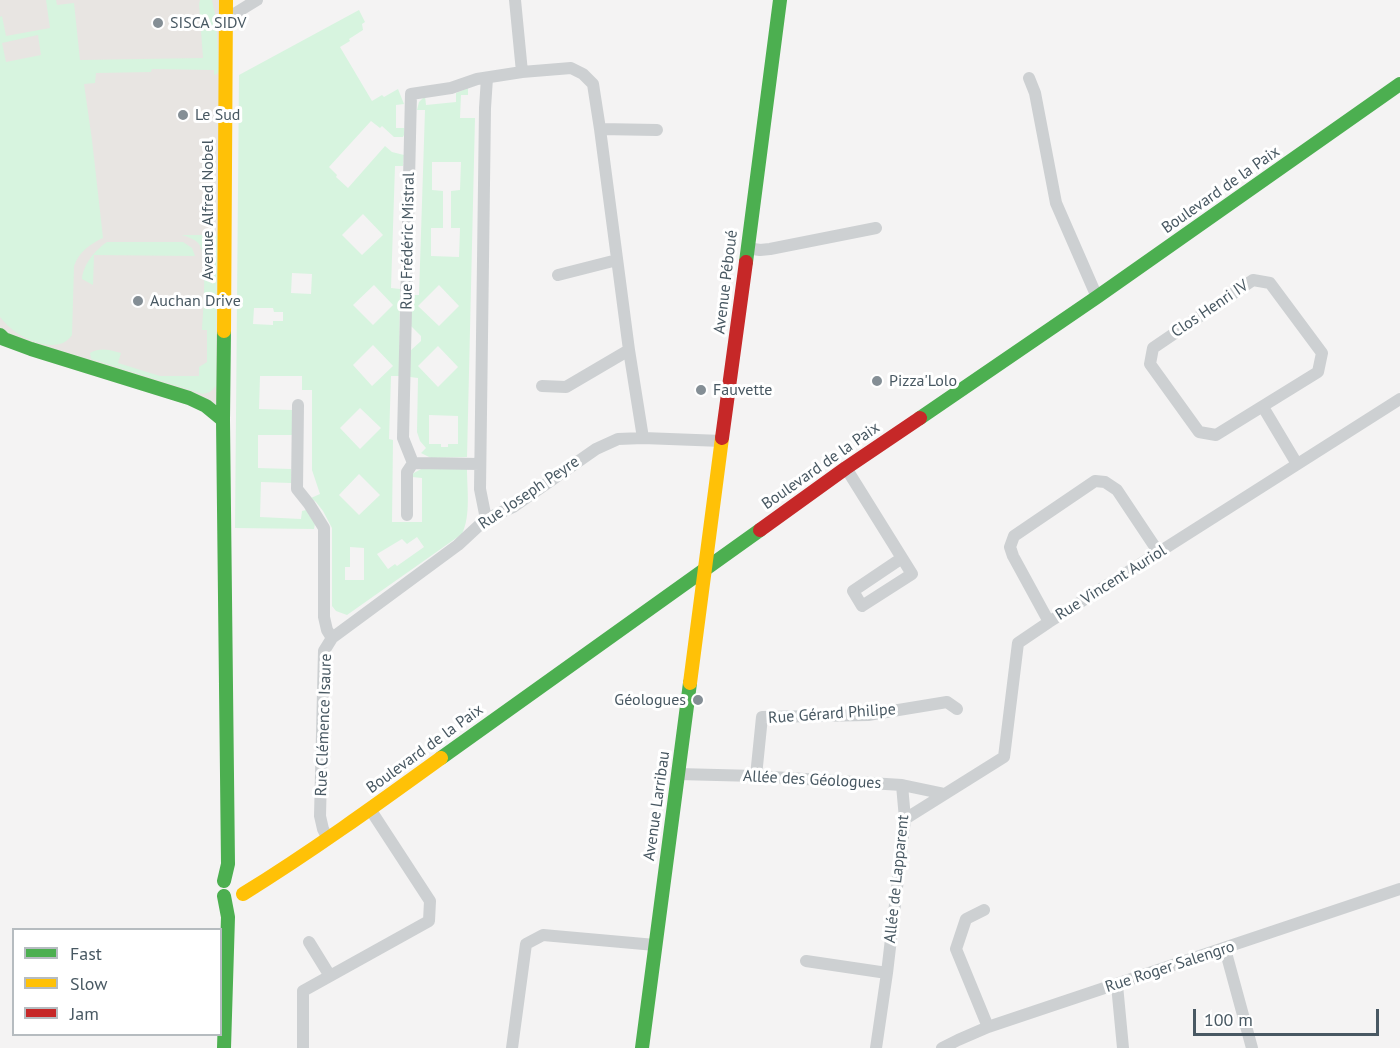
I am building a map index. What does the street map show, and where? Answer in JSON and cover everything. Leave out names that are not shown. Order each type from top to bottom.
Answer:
[{"type":"main road","name":"Avenue Alfred Nobel","points":[[226,0],[223,420],[228,864],[235,887]]},
{"type":"main road","name":"Avenue Péboué","points":[[705,568],[780,0]]},
{"type":"main road","name":"Boulevard de la Paix","points":[[235,887],[264,880],[284,869],[846,468],[1097,297],[1400,84]]},
{"type":"main road","points":[[0,335],[4,339],[31,349],[189,398],[206,406],[223,420]]},
{"type":"main road","name":"Avenue Larribau","points":[[642,1048],[705,568]]},
{"type":"main road","points":[[224,1048],[228,921],[235,887]]},
{"type":"street","points":[[226,19],[257,0]]},
{"type":"street","points":[[515,0],[522,72]]},
{"type":"street","name":"Rue Frédéric Mistral","points":[[413,463],[403,438],[411,94],[451,88],[477,79],[522,72],[571,68],[583,74],[592,84],[643,438]]},
{"type":"street","points":[[486,519],[480,489],[480,464],[484,108],[487,78]]},
{"type":"street","points":[[1029,78],[1035,93],[1056,203],[1097,297]]},
{"type":"street","points":[[600,129],[657,130]]},
{"type":"street","points":[[747,248],[770,249],[876,228]]},
{"type":"street","points":[[558,275],[617,260]]},
{"type":"street","name":"Clos Henri IV","points":[[1253,280],[1270,283],[1322,353],[1318,372],[1263,407],[1216,435],[1199,432],[1150,364],[1154,348],[1253,280]]},
{"type":"street","points":[[542,386],[566,387],[629,350]]},
{"type":"street","name":"Rue Vincent Auriol","points":[[905,819],[1004,757],[1018,643],[1400,399]]},
{"type":"street","name":"Rue Clémence Isaure","points":[[298,405],[297,489],[324,528],[324,617],[327,630],[332,638],[324,651],[320,816],[328,838]]},
{"type":"street","points":[[1263,407],[1297,465]]},
{"type":"street","name":"Rue Joseph Peyre","points":[[332,638],[458,545],[486,519],[513,507],[596,449],[618,439],[722,441]]},
{"type":"street","points":[[407,515],[407,472],[413,463],[480,464]]},
{"type":"street","points":[[846,468],[912,574],[862,606],[853,591],[902,558]]},
{"type":"street","points":[[1049,622],[1010,547],[1014,536],[1095,481],[1106,482],[1117,490],[1159,553]]},
{"type":"street","name":"Rue Gérard Philipe","points":[[756,777],[762,717],[868,715],[947,702],[957,709]]},
{"type":"street","name":"Allée des Géologues","points":[[678,774],[902,784],[945,794]]},
{"type":"street","name":"Allée de Lapparent","points":[[876,1048],[905,819],[902,784]]},
{"type":"street","points":[[303,1048],[303,991],[429,921],[430,901],[370,809]]},
{"type":"street","name":"Rue Roger Salengro","points":[[942,1048],[988,1027],[1400,889]]},
{"type":"street","points":[[984,910],[966,919],[956,949],[988,1027]]},
{"type":"street","points":[[512,1048],[526,944],[543,934],[655,945]]},
{"type":"street","points":[[309,942],[330,976]]},
{"type":"street","points":[[1225,949],[1252,1048]]},
{"type":"street","points":[[806,961],[887,973]]},
{"type":"street","points":[[1117,985],[1123,1048]]},
{"type":"shaded area","points":[[0,0],[226,0],[223,420],[206,406],[0,335]]},
{"type":"green space","points":[[46,0],[56,0],[57,5],[74,3],[80,60],[203,58],[199,4],[200,0],[212,0],[216,18],[219,70],[214,75],[214,70],[152,69],[151,72],[96,73],[95,83],[84,84],[103,238],[86,249],[76,261],[72,335],[67,341],[52,345],[36,342],[20,335],[0,317],[0,17],[2,16],[6,36],[50,28]],"holes":[[[38,35],[41,55],[6,62],[2,43]]]},
{"type":"green space","points":[[359,10],[365,22],[362,24],[363,30],[340,47],[372,101],[398,89],[404,104],[396,105],[396,128],[404,128],[403,137],[394,137],[382,126],[380,128],[371,121],[329,167],[348,188],[385,146],[392,152],[404,155],[403,166],[395,166],[391,288],[400,289],[399,376],[391,376],[389,439],[393,440],[392,522],[422,522],[422,478],[412,477],[412,474],[423,468],[467,469],[468,510],[462,534],[347,615],[336,611],[332,606],[332,528],[323,511],[311,498],[320,494],[312,470],[312,390],[302,390],[302,376],[260,376],[259,409],[293,410],[292,435],[258,435],[258,468],[291,469],[291,483],[261,482],[260,517],[301,519],[302,511],[306,510],[315,524],[314,529],[235,528],[239,75]],"holes":[[[363,214],[383,235],[362,255],[342,235]],[[292,273],[312,274],[311,294],[291,293]],[[374,285],[393,305],[373,325],[353,305]],[[254,308],[273,308],[274,312],[283,312],[283,321],[273,321],[273,325],[253,324]],[[373,345],[393,366],[372,386],[353,365]],[[360,408],[381,428],[360,449],[340,428]],[[359,474],[380,495],[359,515],[339,495]],[[417,537],[424,547],[397,566],[395,564],[388,569],[377,554],[402,539],[407,544]],[[350,547],[364,548],[364,580],[345,580],[345,567],[350,567]]]},
{"type":"green space","points":[[468,88],[468,95],[461,95],[460,118],[475,118],[467,457],[431,458],[421,453],[426,448],[417,432],[418,378],[410,377],[410,351],[421,341],[421,336],[409,324],[410,295],[419,295],[425,110],[417,110],[419,102],[425,96],[426,105],[456,102],[456,93]],"holes":[[[432,162],[461,162],[460,190],[451,191],[451,228],[460,228],[459,257],[431,256],[431,228],[443,228],[443,191],[432,190]],[[439,285],[459,306],[439,326],[418,306]],[[438,346],[458,367],[438,387],[418,366]],[[429,415],[458,416],[458,444],[448,444],[448,447],[441,447],[441,444],[429,444]]]},
{"type":"green space","points":[[182,235],[217,235],[216,386],[210,392],[203,394],[91,359],[90,353],[109,350],[121,353],[118,363],[160,376],[199,376],[199,367],[207,362],[207,330],[202,330],[204,285],[202,250],[193,239]]},
{"type":"green space","points":[[107,242],[183,242],[192,248],[195,256],[94,255],[93,285],[82,279],[83,274],[90,258]]},
{"type":"traffic: fast","points":[[746,262],[780,0]]},
{"type":"traffic: fast","points":[[920,418],[1400,84]]},
{"type":"traffic: fast","points":[[224,331],[228,864],[224,881]]},
{"type":"traffic: fast","points":[[0,335],[4,339],[31,349],[189,398],[206,406],[223,420]]},
{"type":"traffic: fast","points":[[441,758],[760,530]]},
{"type":"traffic: fast","points":[[642,1048],[690,683]]},
{"type":"traffic: fast","points":[[224,896],[228,917],[224,1048]]},
{"type":"traffic: slow","points":[[224,331],[226,0]]},
{"type":"traffic: slow","points":[[690,683],[722,438]]},
{"type":"traffic: slow","points":[[243,894],[368,811],[441,758]]},
{"type":"traffic: jam","points":[[722,438],[746,262]]},
{"type":"traffic: jam","points":[[760,530],[920,418]]},
{"type":"place","name":"SISCA SIDV","points":[[158,23]]},
{"type":"place","name":"Le Sud","points":[[183,115]]},
{"type":"place","name":"Auchan Drive","points":[[138,301]]},
{"type":"place","name":"Pizza'Lolo","points":[[877,381]]},
{"type":"place","name":"Fauvette","points":[[701,390]]},
{"type":"place","name":"Géologues","points":[[698,700]]}]
